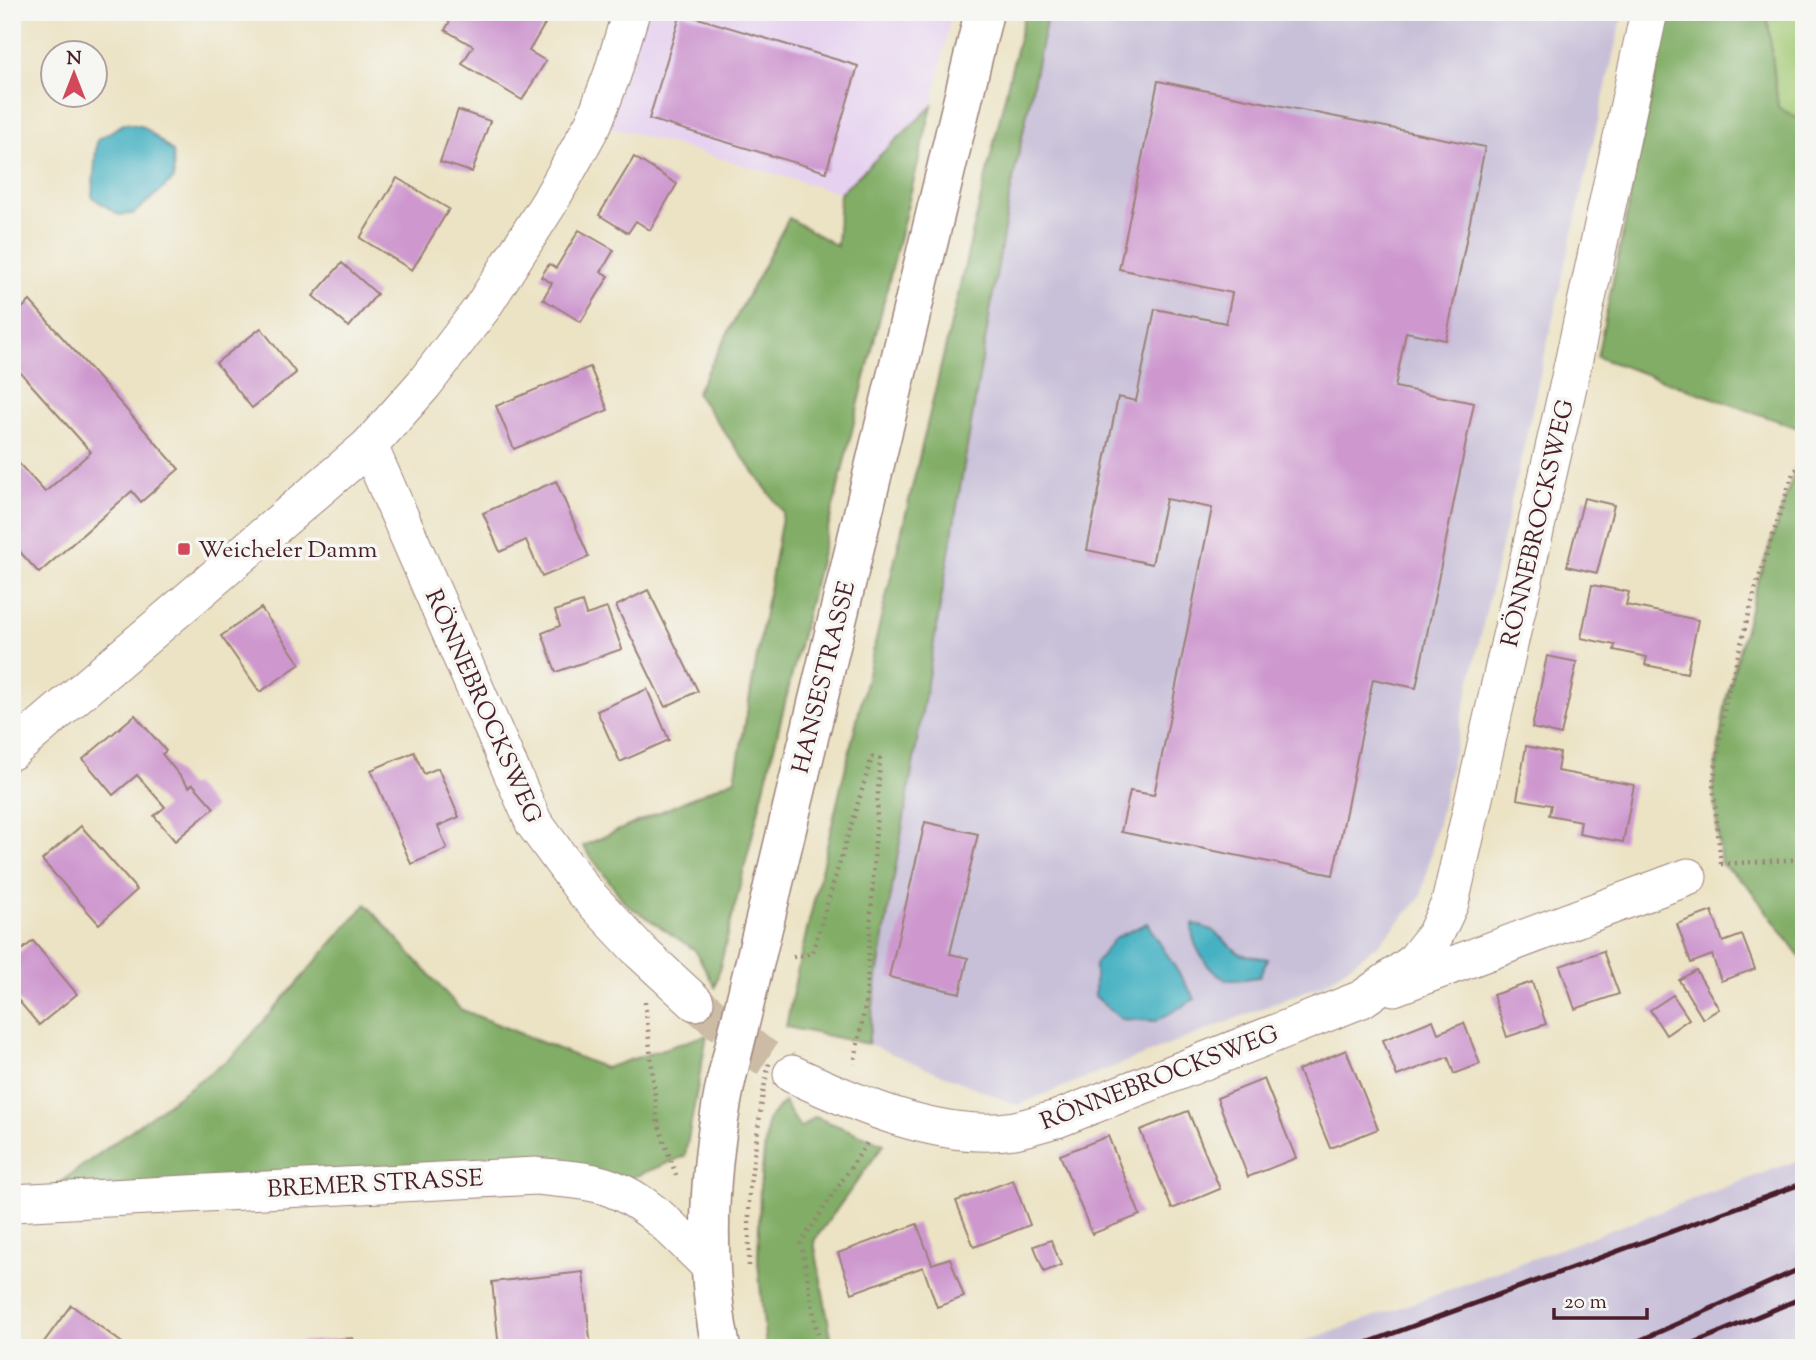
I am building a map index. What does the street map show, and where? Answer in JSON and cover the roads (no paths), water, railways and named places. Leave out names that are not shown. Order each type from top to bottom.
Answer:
[{"type":"main road","name":"HANSESTRASSE","points":[[721,1348],[709,1265],[709,1215],[713,1162],[726,1081],[984,12]]},
{"type":"street","points":[[12,751],[369,446],[424,384],[482,309],[549,203],[594,122],[631,12]]},
{"type":"street","name":"RÖNNEBROCKSWEG","points":[[1362,999],[1413,963],[1435,934],[1450,903],[1567,391],[1649,12]]},
{"type":"street","name":"RÖNNEBROCKSWEG","points":[[369,446],[534,823],[583,890],[640,952],[695,1002]]},
{"type":"street","name":"RÖNNEBROCKSWEG","points":[[778,1084],[847,1100],[886,1114],[927,1124],[974,1131],[1014,1130],[1057,1118],[1362,999],[1688,877]]},
{"type":"street","name":"BREMER STRASSE","points":[[12,1203],[536,1176],[609,1187],[636,1199],[709,1265]]},
{"type":"water","points":[[125,123],[144,127],[173,152],[174,179],[133,214],[119,215],[92,197],[97,140]]},
{"type":"water","points":[[1147,923],[1195,999],[1156,1021],[1121,1019],[1095,996],[1095,964],[1115,938]]},
{"type":"water","points":[[1193,924],[1212,930],[1240,954],[1268,959],[1259,977],[1225,979],[1212,970],[1197,947]]},
{"type":"tunnel","points":[[695,1002],[757,1052],[792,1074]]},
{"type":"railway","points":[[1353,1348],[1804,1183]]},
{"type":"railway","points":[[1623,1348],[1804,1267]]},
{"type":"railway","points":[[1682,1348],[1804,1297]]},
{"type":"place","name":"Weicheler Damm","points":[[184,549]]}]
